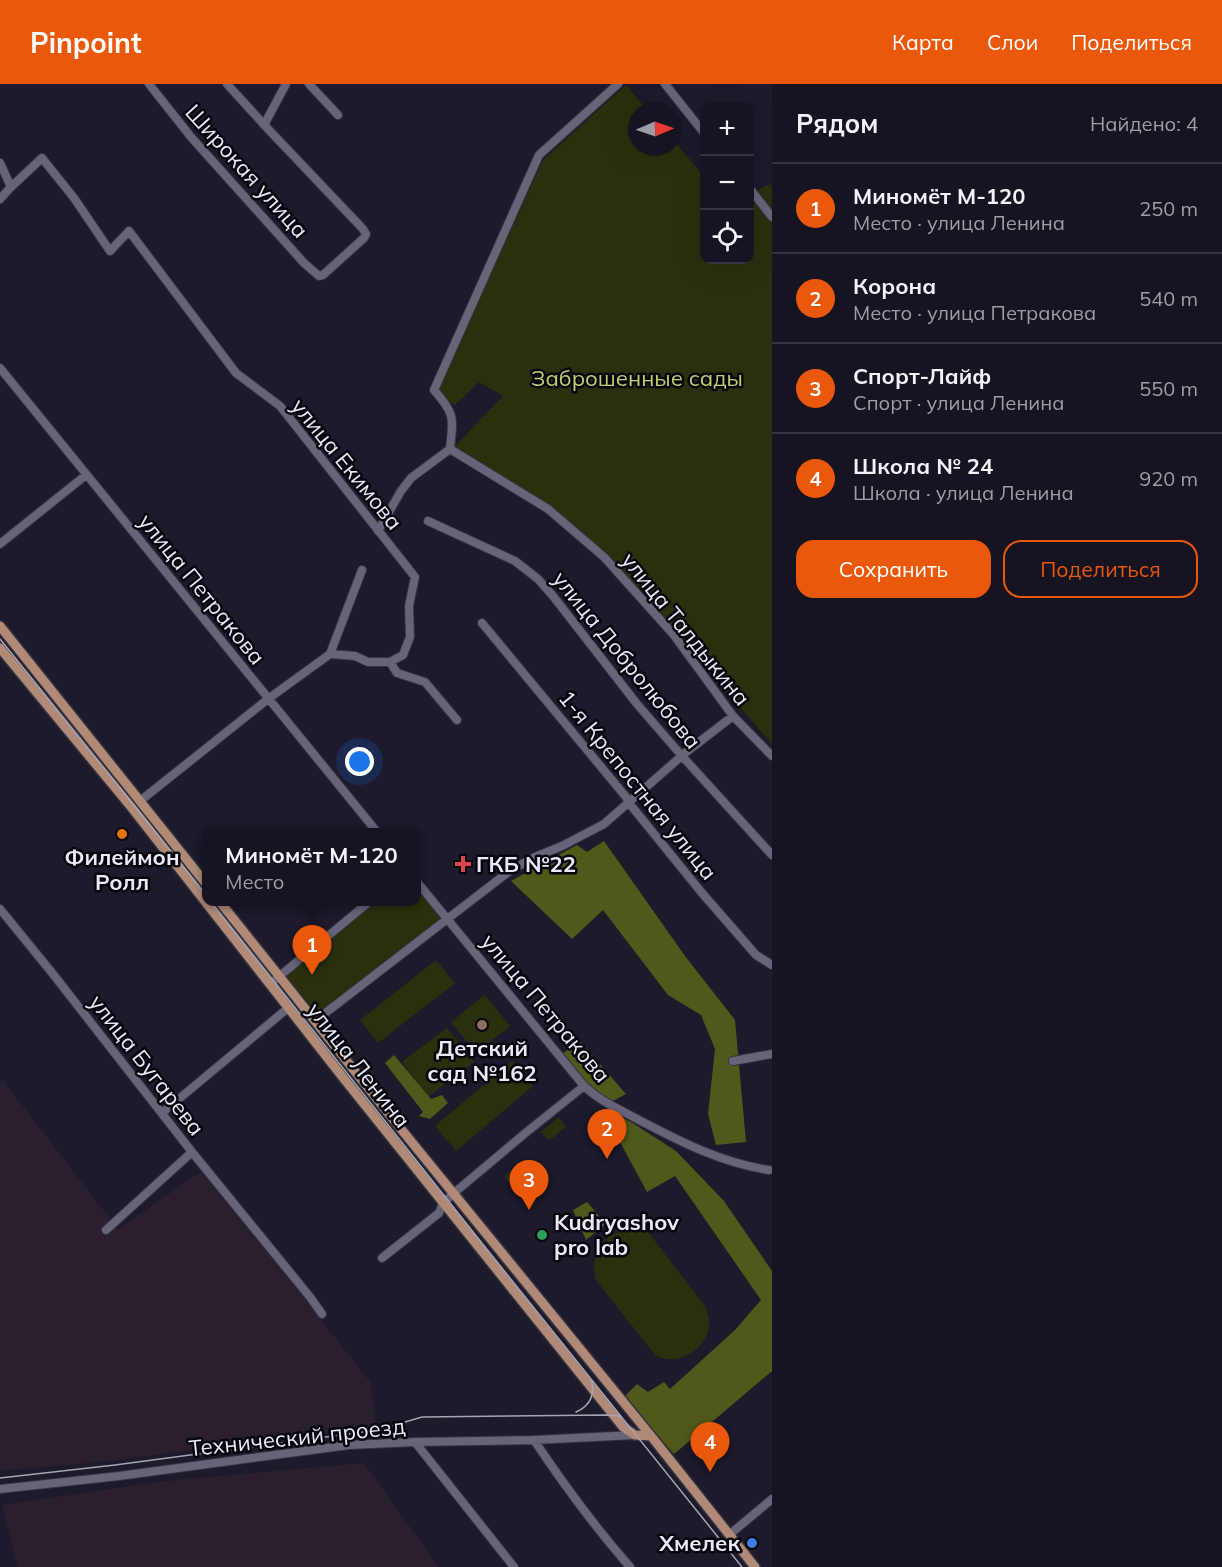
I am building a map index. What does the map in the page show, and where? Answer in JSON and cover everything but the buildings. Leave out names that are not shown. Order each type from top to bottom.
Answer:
[{"type":"main road","points":[[0,626],[202,879]]},
{"type":"main road","name":"улица Ленина","points":[[0,648],[132,808],[202,897]]},
{"type":"main road","name":"улица Ленина","points":[[209,906],[623,1427],[635,1435]]},
{"type":"main road","name":"улица Ленина","points":[[223,906],[755,1567]]},
{"type":"main road","points":[[635,1435],[651,1436]]},
{"type":"street","name":"Широкая улица","points":[[149,84],[191,137],[304,263],[319,276],[323,275],[366,234],[264,125]]},
{"type":"street","points":[[227,84],[264,125],[286,84]]},
{"type":"street","points":[[309,84],[338,115]]},
{"type":"street","points":[[378,531],[411,478],[450,450],[453,418],[447,404],[434,390],[539,154],[618,84]]},
{"type":"street","points":[[665,84],[700,127]]},
{"type":"street","name":"улица Екимова","points":[[11,187],[42,158],[74,198],[110,251],[129,231],[237,373],[280,406],[415,578],[409,606],[410,637],[403,655],[390,662]]},
{"type":"street","points":[[0,163],[11,187],[0,199]]},
{"type":"street","points":[[754,194],[772,217]]},
{"type":"street","name":"улица Петракова","points":[[0,368],[374,828]]},
{"type":"street","name":"улица Талдыкина","points":[[450,450],[548,509],[604,557],[673,634],[733,716],[772,756]]},
{"type":"street","points":[[0,544],[86,475]]},
{"type":"street","name":"улица Добролюбова","points":[[428,521],[515,561],[538,579],[637,704],[772,855]]},
{"type":"street","points":[[140,801],[268,699],[330,654],[362,570]]},
{"type":"street","name":"1-я Крепостная улица","points":[[482,622],[756,955],[772,965]]},
{"type":"street","points":[[330,654],[355,656],[368,662],[390,662],[397,673],[425,682],[457,720]]},
{"type":"street","points":[[315,1021],[511,870],[604,824],[682,756],[733,716]]},
{"type":"street","name":"улица Петракова","points":[[421,887],[584,1086],[595,1096],[708,1155],[751,1168],[771,1171]]},
{"type":"street","points":[[270,984],[364,906]]},
{"type":"street","name":"улица Бугарева","points":[[0,909],[192,1152],[106,1230]]},
{"type":"street","points":[[162,1113],[288,1008]]},
{"type":"street","points":[[733,1061],[772,1054]]},
{"type":"street","points":[[382,1258],[438,1213],[443,1203],[454,1193],[584,1086]]},
{"type":"street","points":[[192,1152],[322,1314]]},
{"type":"street","points":[[609,1436],[618,1420]]},
{"type":"street","name":"Технический проезд","points":[[0,1489],[119,1476],[348,1445],[635,1435]]},
{"type":"street","points":[[534,1440],[560,1479],[630,1567]]},
{"type":"street","points":[[416,1442],[514,1567]]},
{"type":"street","points":[[729,1535],[772,1499]]},
{"type":"shaded area","points":[[3,1080],[118,1229],[203,1170],[371,1383],[376,1425],[110,1461],[0,1471],[0,1082]]},
{"type":"shaded area","points":[[364,1463],[439,1567],[18,1567],[2,1505],[156,1482]]},
{"type":"green space","name":"Заброшенные сады","points":[[626,85],[640,102],[628,102],[628,156],[682,156],[682,150],[700,171],[700,264],[754,264],[754,194],[772,184],[772,744],[613,562],[541,503],[454,447],[503,396],[479,382],[454,406],[438,390],[543,160]]},
{"type":"green space","points":[[604,841],[685,956],[735,1020],[746,1142],[716,1145],[708,1114],[715,1049],[701,1015],[668,995],[603,910],[572,939],[511,881],[577,845],[587,852]]},
{"type":"green space","points":[[421,894],[443,920],[318,1017],[283,973],[366,906],[421,906]]},
{"type":"green space","points":[[436,960],[455,983],[378,1043],[360,1020]]},
{"type":"green space","points":[[485,995],[510,1026],[476,1053],[451,1022]]},
{"type":"green space","points":[[447,1028],[474,1062],[428,1097],[402,1062]]},
{"type":"green space","points":[[580,1041],[626,1094],[613,1101],[586,1085],[562,1054]]},
{"type":"green space","points":[[394,1055],[431,1099],[442,1095],[448,1103],[430,1119],[419,1116],[423,1112],[385,1063]]},
{"type":"green space","points":[[512,1061],[533,1086],[456,1151],[435,1126]]},
{"type":"green space","points":[[612,1113],[631,1122],[676,1151],[724,1201],[772,1271],[772,1371],[674,1454],[623,1398],[637,1384],[648,1392],[664,1382],[670,1389],[735,1330],[761,1300],[675,1176],[647,1192],[620,1142],[612,1134],[597,1132],[598,1121]]},
{"type":"green space","points":[[559,1117],[566,1127],[549,1141],[541,1132]]},
{"type":"green space","points":[[525,1159],[538,1175],[516,1192],[504,1176]]},
{"type":"green space","points":[[587,1202],[606,1224],[586,1240],[573,1210]]},
{"type":"green space","points":[[631,1228],[648,1232],[705,1306],[709,1318],[707,1334],[700,1346],[682,1358],[670,1359],[656,1356],[595,1279],[595,1260],[601,1245],[613,1235]]},
{"type":"tram line","points":[[0,639],[202,890]]},
{"type":"tram line","points":[[214,906],[742,1567]]},
{"type":"tram line","points":[[576,1412],[591,1399],[593,1390],[591,1379]]},
{"type":"tram line","points":[[0,1478],[378,1430],[422,1417],[607,1415],[619,1416],[623,1419]]},
{"type":"place","name":"Филеймон Ролл","points":[[122,834]]},
{"type":"place","name":"ГКБ №22","points":[[463,864]]},
{"type":"place","name":"Миномёт М-120","points":[[312,975]]},
{"type":"place","name":"Детский сад №162","points":[[482,1025]]},
{"type":"place","name":"Корона","points":[[607,1159]]},
{"type":"place","name":"Спорт-Лайф","points":[[529,1210]]},
{"type":"place","name":"Kudryashov pro lab","points":[[542,1235]]},
{"type":"place","name":"Школа № 24","points":[[710,1472]]},
{"type":"place","name":"Хмелек","points":[[752,1543]]}]
